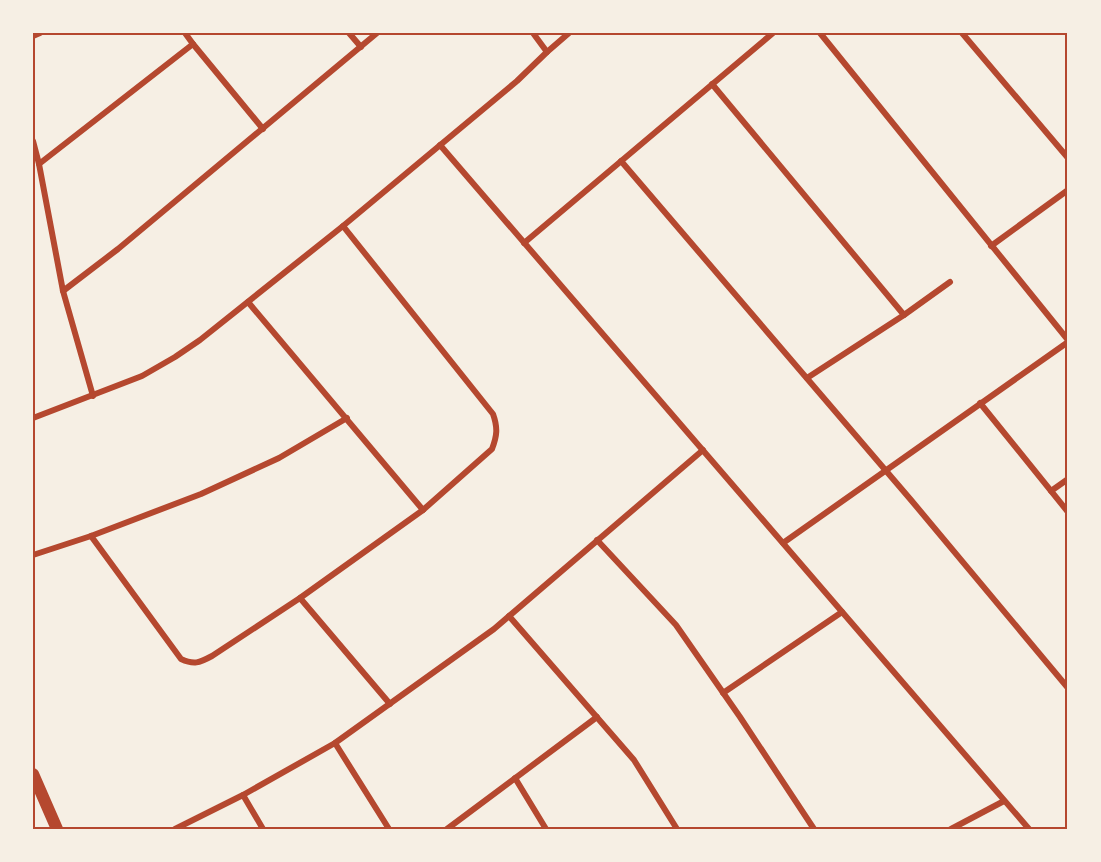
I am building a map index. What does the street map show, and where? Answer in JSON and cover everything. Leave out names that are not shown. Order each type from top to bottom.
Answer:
[{"type":"main road","points":[[33,774],[57,829]]},
{"type":"street","points":[[33,36],[40,33]]},
{"type":"street","points":[[185,33],[263,129]]},
{"type":"street","points":[[349,33],[361,47]]},
{"type":"street","points":[[63,291],[118,249],[377,33]]},
{"type":"street","points":[[533,33],[547,52]]},
{"type":"street","points":[[33,418],[142,376],[200,340],[343,226],[517,81],[569,33]]},
{"type":"street","points":[[524,243],[772,33]]},
{"type":"street","points":[[783,543],[1068,341],[820,33]]},
{"type":"street","points":[[962,33],[1068,158]]},
{"type":"street","points":[[39,164],[193,44]]},
{"type":"street","points":[[712,84],[904,315]]},
{"type":"street","points":[[33,141],[63,291],[93,396]]},
{"type":"street","points":[[440,145],[1029,829]]},
{"type":"street","points":[[621,161],[886,470],[1068,688]]},
{"type":"street","points":[[992,246],[1068,190]]},
{"type":"street","points":[[91,536],[181,659],[190,663],[200,662],[300,598],[423,510],[492,449],[497,436],[493,414],[343,226]]},
{"type":"street","points":[[807,378],[950,282]]},
{"type":"street","points":[[248,302],[423,510]]},
{"type":"street","points":[[980,403],[1068,512]]},
{"type":"street","points":[[33,555],[91,536],[211,489],[279,458],[347,418]]},
{"type":"street","points":[[175,829],[243,795],[335,743],[390,704],[494,629],[703,450]]},
{"type":"street","points":[[1051,491],[1068,479]]},
{"type":"street","points":[[597,540],[676,625],[814,829]]},
{"type":"street","points":[[300,598],[390,704]]},
{"type":"street","points":[[723,693],[842,612]]},
{"type":"street","points":[[509,616],[634,760],[677,829]]},
{"type":"street","points":[[447,829],[597,717]]},
{"type":"street","points":[[335,743],[390,829]]},
{"type":"street","points":[[515,778],[546,829]]},
{"type":"street","points":[[243,795],[263,829]]},
{"type":"street","points":[[951,829],[1004,801]]}]
